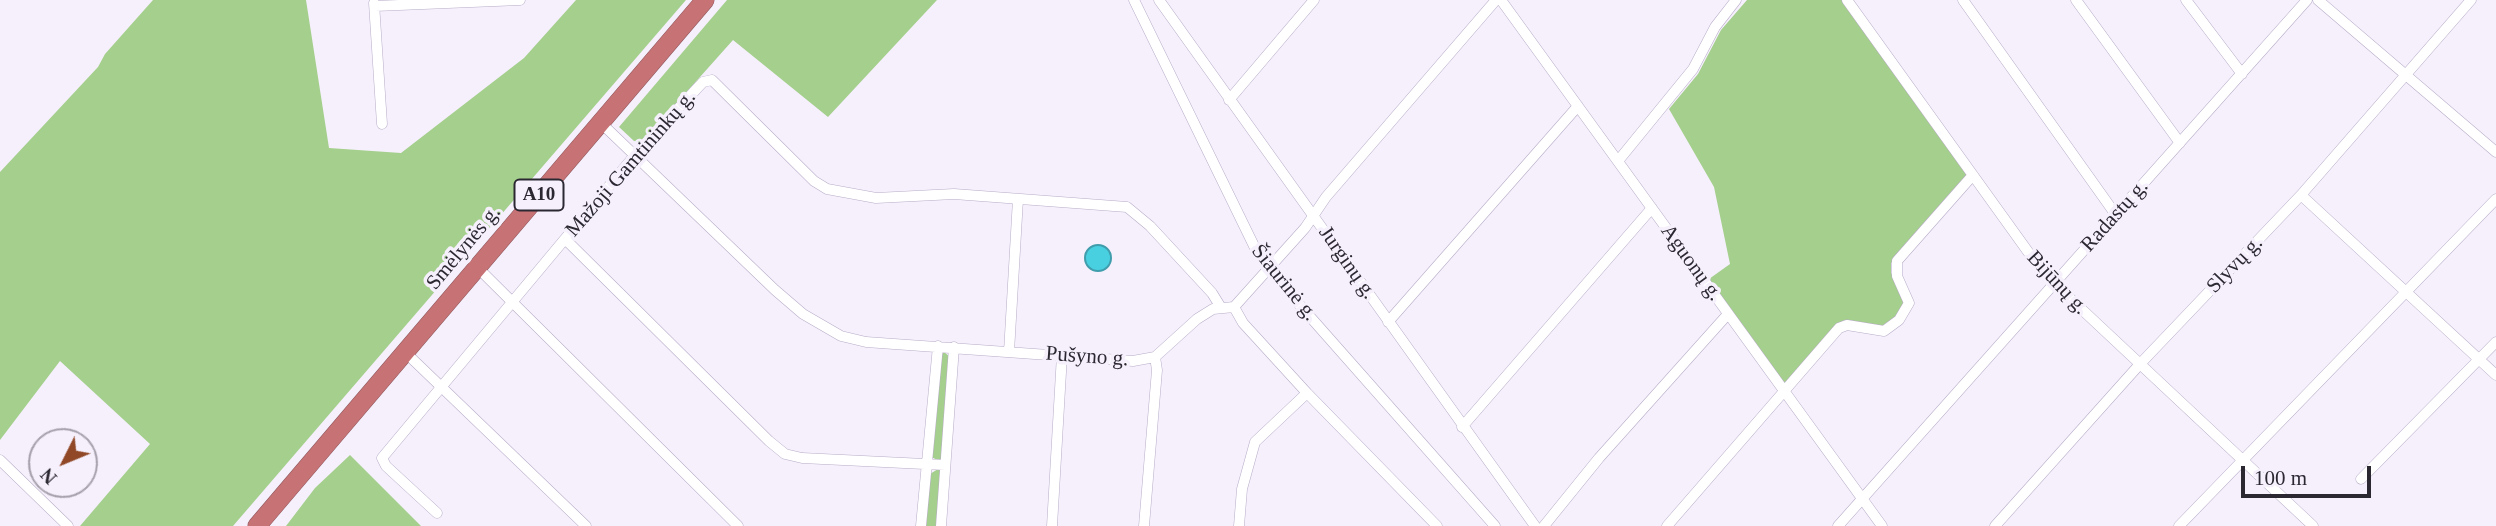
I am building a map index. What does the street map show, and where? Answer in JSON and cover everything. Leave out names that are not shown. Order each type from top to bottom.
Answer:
[{"type":"highway","name":"Smėlynės g.","points":[[257,526],[705,0]]},
{"type":"street","points":[[382,124],[374,3],[520,0]]},
{"type":"street","name":"Šiaurinė g.","points":[[1133,0],[1238,220],[1268,267],[1495,526]]},
{"type":"street","name":"Jurginų g.","points":[[1159,0],[1535,526]]},
{"type":"street","points":[[1229,100],[1314,0]]},
{"type":"street","points":[[1234,307],[1496,0]]},
{"type":"street","name":"Aguonų g.","points":[[1501,0],[1882,526]]},
{"type":"street","points":[[1618,161],[1693,69],[1714,27],[1736,0]]},
{"type":"street","name":"Bijūnų g.","points":[[1847,0],[2053,284],[2314,526]]},
{"type":"street","points":[[1963,0],[2116,215]]},
{"type":"street","points":[[2076,0],[2180,144]]},
{"type":"street","points":[[2186,0],[2231,63],[2242,74]]},
{"type":"street","name":"Radastų g.","points":[[1838,526],[2307,0]]},
{"type":"street","points":[[2318,0],[2496,152]]},
{"type":"street","name":"Slyvų g.","points":[[1995,526],[2140,364],[2301,195],[2471,0]]},
{"type":"street","name":"Mažoji Gamtininkų g.","points":[[437,513],[386,466],[382,458],[635,155],[703,82],[712,80],[814,181],[827,189],[876,198],[954,194],[1127,207],[1150,226],[1212,293],[1220,306]]},
{"type":"street","points":[[1388,322],[1578,106]]},
{"type":"street","name":"Pušyno g.","points":[[600,122],[775,290],[817,324],[841,336],[866,342],[1133,361],[1155,357],[1197,318],[1220,306]]},
{"type":"street","points":[[1667,526],[1839,328],[1860,326],[1884,331],[1899,320],[1909,303],[1897,276],[1897,261],[1973,175]]},
{"type":"street","points":[[2301,195],[2496,375]]},
{"type":"street","points":[[1009,352],[1018,199]]},
{"type":"street","points":[[2179,526],[2496,199]]},
{"type":"street","points":[[1462,427],[1652,208]]},
{"type":"street","points":[[565,239],[785,454],[802,458],[945,465]]},
{"type":"street","points":[[477,267],[510,303],[738,526]]},
{"type":"street","points":[[1220,306],[1234,307]]},
{"type":"street","points":[[1234,307],[1242,323],[1432,524]]},
{"type":"street","points":[[1544,526],[1599,458],[1728,314]]},
{"type":"street","points":[[2361,479],[2496,342]]},
{"type":"street","points":[[921,526],[938,346]]},
{"type":"street","points":[[941,526],[954,347]]},
{"type":"street","points":[[405,352],[586,526]]},
{"type":"street","points":[[1052,526],[1062,355]]},
{"type":"street","points":[[1144,526],[1157,370],[1155,357]]},
{"type":"street","points":[[1239,526],[1242,489],[1255,442],[1307,393]]},
{"type":"street","points":[[0,460],[68,526]]},
{"type":"green space","points":[[153,0],[306,0],[329,148],[401,153],[524,58],[576,0],[686,0],[233,526],[80,526],[150,444],[60,361],[0,440],[0,172],[98,67],[105,54]]},
{"type":"green space","points":[[727,0],[937,0],[828,117],[733,40],[642,142],[634,141],[619,127]]},
{"type":"green space","points":[[1747,0],[1842,0],[1968,174],[1891,263],[1891,273],[1904,297],[1904,305],[1896,317],[1882,328],[1847,322],[1837,324],[1783,386],[1709,279],[1730,264],[1714,187],[1669,109],[1698,74],[1721,30]]},
{"type":"green space","points":[[944,352],[950,357],[944,457],[940,461],[931,457],[940,356]]},
{"type":"green space","points":[[350,455],[421,526],[286,526],[315,488]]},
{"type":"green space","points":[[938,469],[942,472],[939,526],[926,526],[930,474]]},
{"type":"water","points":[[1098,245],[1107,249],[1111,258],[1107,267],[1098,271],[1089,267],[1085,258],[1089,249]]}]
